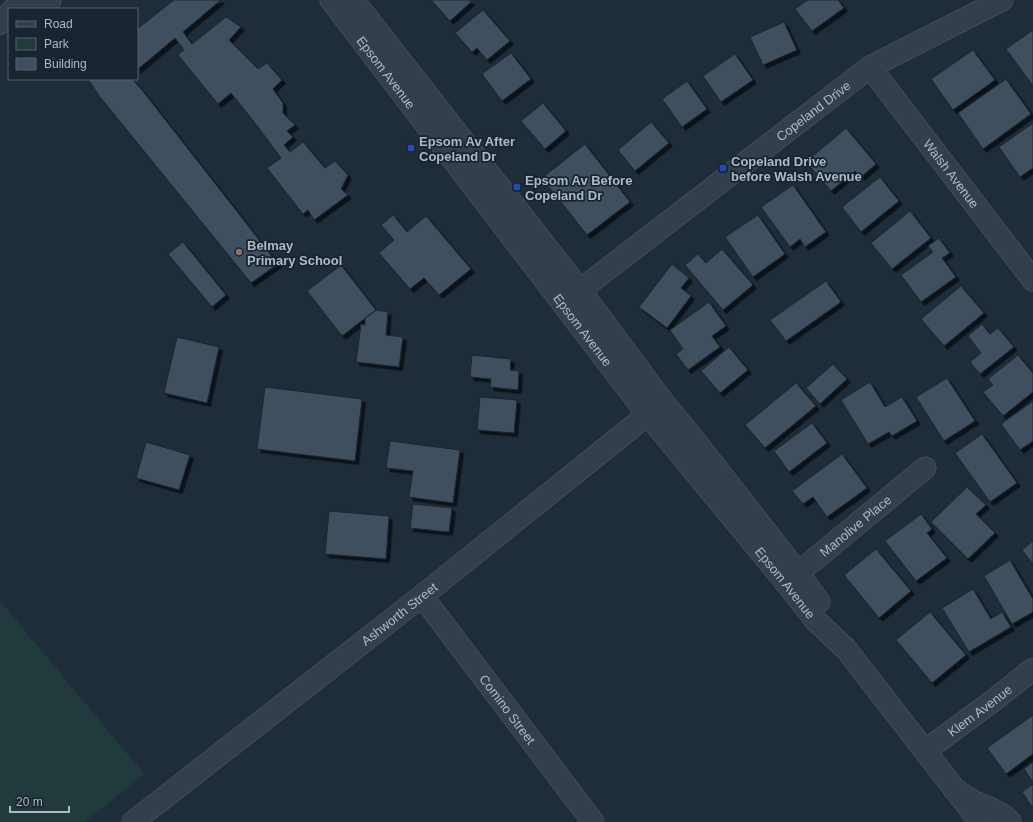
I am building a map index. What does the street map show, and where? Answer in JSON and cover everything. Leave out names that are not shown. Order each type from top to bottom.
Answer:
[{"type":"street","points":[[15,8],[25,0]]},
{"type":"street","points":[[40,8],[50,0]]},
{"type":"street","name":"Epsom Avenue","points":[[331,0],[571,297]]},
{"type":"street","name":"Epsom Avenue","points":[[353,0],[571,297],[656,408],[692,437],[792,578],[832,620],[846,650],[980,822]]},
{"type":"street","name":"Copeland Drive","points":[[571,297],[870,67],[1002,0]]},
{"type":"street","points":[[0,23],[8,15]]},
{"type":"street","name":"Walsh Avenue","points":[[870,67],[1033,280]]},
{"type":"street","name":"Ashworth Street","points":[[139,820],[656,408]]},
{"type":"street","name":"Manolive Place","points":[[792,578],[925,468]]},
{"type":"street","name":"Comino Street","points":[[422,596],[593,822]]},
{"type":"street","name":"Klem Avenue","points":[[925,751],[1033,669]]},
{"type":"street","points":[[953,788],[974,802],[1004,816],[1010,822]]},
{"type":"green space","points":[[0,601],[144,774],[85,822],[0,822]]},
{"type":"building","points":[[174,0],[221,0],[183,32],[192,44],[226,17],[241,27],[229,40],[258,69],[267,63],[282,80],[273,89],[283,103],[283,113],[295,125],[287,131],[293,137],[284,145],[290,152],[303,142],[325,168],[335,161],[348,175],[341,189],[348,195],[314,220],[308,210],[303,214],[267,168],[281,158],[231,93],[218,104],[178,55],[184,50],[175,38],[138,69],[138,28]]},
{"type":"building","points":[[431,0],[470,0],[471,2],[450,21]]},
{"type":"building","points":[[808,0],[838,0],[844,8],[812,31],[795,9]]},
{"type":"building","points":[[483,10],[510,41],[487,60],[477,48],[472,52],[455,33]]},
{"type":"building","points":[[784,22],[797,50],[763,65],[750,37]]},
{"type":"building","points":[[1033,30],[1033,86],[1006,49]]},
{"type":"building","points":[[973,50],[995,80],[953,110],[931,79]]},
{"type":"building","points":[[511,53],[531,79],[502,101],[482,74]]},
{"type":"building","points":[[735,54],[753,80],[721,102],[703,76]]},
{"type":"building","points":[[1006,79],[1031,114],[983,149],[958,113]]},
{"type":"building","points":[[89,80],[133,80],[278,264],[251,283],[100,97]]},
{"type":"building","points":[[687,81],[707,109],[682,127],[662,99]]},
{"type":"building","points":[[543,103],[566,131],[545,149],[521,121]]},
{"type":"building","points":[[651,122],[669,143],[635,171],[618,150]]},
{"type":"building","points":[[1033,123],[1033,168],[1020,177],[999,147]]},
{"type":"building","points":[[846,128],[876,164],[861,177],[855,171],[831,191],[806,162]]},
{"type":"building","points":[[585,144],[630,202],[587,235],[542,178]]},
{"type":"building","points":[[880,177],[899,201],[861,232],[842,207]]},
{"type":"building","points":[[793,185],[826,232],[805,247],[800,239],[790,247],[761,207]]},
{"type":"building","points":[[910,211],[931,238],[892,269],[871,243]]},
{"type":"building","points":[[393,215],[407,232],[426,216],[471,269],[439,295],[424,278],[410,289],[379,253],[394,240],[381,225]]},
{"type":"building","points":[[758,215],[785,254],[753,277],[725,237]]},
{"type":"building","points":[[939,238],[950,253],[942,258],[956,277],[921,302],[901,275],[933,252],[928,246]]},
{"type":"building","points":[[183,242],[226,295],[212,307],[168,254]]},
{"type":"building","points":[[722,249],[753,285],[723,310],[685,265],[698,254],[706,263]]},
{"type":"building","points":[[672,264],[689,278],[681,288],[691,296],[667,328],[639,307]]},
{"type":"building","points":[[341,265],[376,310],[342,336],[307,291]]},
{"type":"building","points":[[826,281],[841,302],[786,341],[770,320]]},
{"type":"building","points":[[961,286],[984,313],[944,346],[921,319]]},
{"type":"building","points":[[709,302],[726,326],[712,336],[720,347],[688,370],[676,354],[683,349],[670,330]]},
{"type":"building","points":[[376,310],[388,312],[386,335],[403,337],[399,367],[356,362],[361,324],[365,325],[365,318]]},
{"type":"building","points":[[982,324],[990,334],[998,328],[1014,347],[980,374],[970,362],[981,353],[968,336]]},
{"type":"building","points":[[177,337],[219,347],[207,403],[164,393]]},
{"type":"building","points":[[729,347],[748,370],[720,393],[701,371]]},
{"type":"building","points":[[472,355],[511,359],[510,370],[519,371],[518,390],[490,387],[491,379],[470,377]]},
{"type":"building","points":[[1018,355],[1033,373],[1033,392],[1003,416],[983,392],[993,385],[988,379]]},
{"type":"building","points":[[833,364],[847,379],[820,404],[806,388]]},
{"type":"building","points":[[947,378],[975,421],[944,441],[916,397]]},
{"type":"building","points":[[870,382],[885,407],[902,397],[917,421],[892,436],[889,432],[868,444],[841,400]]},
{"type":"building","points":[[796,383],[816,406],[765,448],[745,425]]},
{"type":"building","points":[[265,387],[362,399],[355,461],[257,449]]},
{"type":"building","points":[[480,397],[517,400],[514,433],[477,430]]},
{"type":"building","points":[[1033,401],[1033,441],[1020,450],[1001,424]]},
{"type":"building","points":[[812,423],[827,443],[789,472],[774,451]]},
{"type":"building","points":[[982,434],[1017,483],[990,502],[955,453]]},
{"type":"building","points":[[390,441],[460,450],[453,503],[409,497],[413,471],[386,468]]},
{"type":"building","points":[[146,442],[190,455],[179,490],[136,478]]},
{"type":"building","points":[[842,454],[867,488],[827,517],[813,497],[803,504],[792,491]]},
{"type":"building","points":[[967,487],[986,505],[976,514],[995,533],[968,559],[931,522]]},
{"type":"building","points":[[413,504],[452,508],[449,532],[410,528]]},
{"type":"building","points":[[329,511],[389,516],[386,559],[325,554]]},
{"type":"building","points":[[921,514],[932,529],[927,533],[947,558],[916,581],[885,541]]},
{"type":"building","points":[[1033,541],[1033,564],[1022,550]]},
{"type":"building","points":[[876,549],[911,591],[879,618],[844,575]]},
{"type":"building","points":[[1010,560],[1033,599],[1033,612],[1012,624],[984,576]]},
{"type":"building","points":[[973,589],[991,619],[1002,612],[1011,627],[969,652],[942,608]]},
{"type":"building","points":[[930,612],[966,655],[932,683],[896,640]]},
{"type":"building","points":[[1033,715],[1033,754],[1006,774],[987,748]]},
{"type":"building","points":[[1033,762],[1033,782],[1024,769]]},
{"type":"building","points":[[1033,784],[1033,808],[1022,792]]},
{"type":"place","name":"Epsom Av After Copeland Dr","points":[[411,148]]},
{"type":"place","name":"Copeland Drive before Walsh Avenue","points":[[723,168]]},
{"type":"place","name":"Epsom Av Before Copeland Dr","points":[[517,187]]},
{"type":"place","name":"Belmay Primary School","points":[[239,252]]}]
